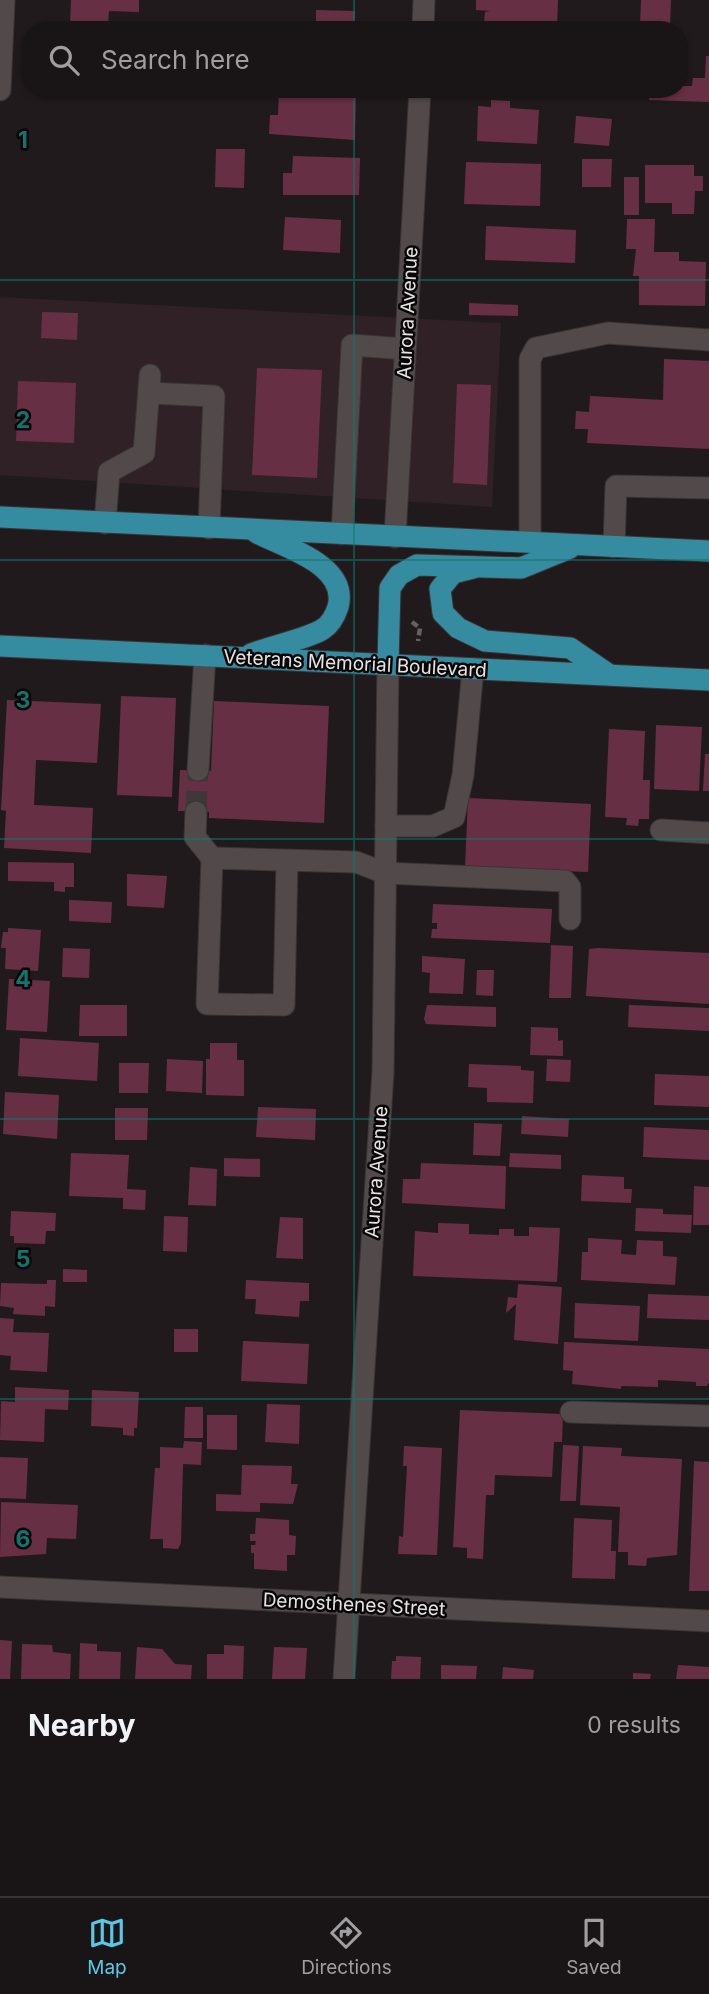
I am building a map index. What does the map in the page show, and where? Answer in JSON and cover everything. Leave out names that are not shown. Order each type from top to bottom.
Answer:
[{"type":"main road","points":[[0,517],[709,551]]},
{"type":"main road","points":[[243,657],[323,629],[336,615],[339,601],[336,584],[326,569],[252,530]]},
{"type":"main road","points":[[388,663],[390,588],[399,575],[417,565],[521,568],[579,545]]},
{"type":"main road","points":[[485,565],[453,572],[440,589],[443,613],[458,628],[485,640],[570,648],[609,674]]},
{"type":"main road","name":"Veterans Memorial Boulevard","points":[[0,646],[709,680]]},
{"type":"street","points":[[0,90],[4,0]]},
{"type":"street","points":[[423,21],[424,0]]},
{"type":"street","name":"Aurora Avenue","points":[[395,537],[419,98]]},
{"type":"street","points":[[530,542],[530,359],[536,348],[608,333],[709,340]]},
{"type":"street","points":[[342,534],[352,345],[405,349]]},
{"type":"street","points":[[105,523],[109,472],[144,453],[149,384],[214,396],[209,528]]},
{"type":"street","points":[[614,547],[615,485],[709,488]]},
{"type":"street","points":[[198,770],[205,655]]},
{"type":"street","name":"Aurora Avenue","points":[[344,1679],[383,1072],[388,663]]},
{"type":"street","points":[[386,827],[433,826],[454,817],[463,775],[473,668]]},
{"type":"street","points":[[196,812],[195,837],[212,858],[207,1004],[284,1005],[287,861]]},
{"type":"street","points":[[661,830],[709,833]]},
{"type":"street","points":[[212,858],[356,862],[385,873],[565,880],[570,887],[570,919]]},
{"type":"street","points":[[571,1412],[709,1416]]},
{"type":"street","name":"Demosthenes Street","points":[[0,1587],[709,1621]]},
{"type":"shaded area","points":[[0,297],[501,323],[492,507],[0,475]]},
{"type":"building","points":[[71,0],[139,0],[139,12],[109,11],[108,21],[70,21]]},
{"type":"building","points":[[476,0],[558,0],[557,21],[484,21],[485,12],[490,11],[476,10]]},
{"type":"building","points":[[641,0],[671,0],[670,21],[640,21]]},
{"type":"building","points":[[316,10],[355,11],[354,21],[316,21]]},
{"type":"building","points":[[706,56],[709,56],[709,102],[649,100],[688,98],[688,86],[692,86],[693,78],[705,78]]},
{"type":"building","points":[[279,98],[356,98],[355,140],[269,134],[270,115],[278,115]]},
{"type":"building","points":[[491,100],[510,101],[510,108],[539,110],[537,144],[477,141],[478,106],[491,107]]},
{"type":"building","points":[[576,116],[612,119],[609,146],[574,143]]},
{"type":"building","points":[[216,149],[245,149],[244,188],[215,187]]},
{"type":"building","points":[[293,156],[360,158],[359,195],[283,195],[283,173],[292,173]]},
{"type":"building","points":[[582,159],[612,159],[611,187],[582,187]]},
{"type":"building","points":[[466,162],[541,164],[540,206],[464,204]]},
{"type":"building","points":[[645,165],[694,165],[694,176],[703,176],[703,191],[695,191],[694,214],[672,214],[672,203],[645,203]]},
{"type":"building","points":[[624,177],[639,177],[639,215],[624,215]]},
{"type":"building","points":[[285,217],[341,220],[340,253],[283,250]]},
{"type":"building","points":[[627,219],[655,219],[654,252],[679,252],[679,261],[706,262],[705,306],[639,305],[639,276],[633,276],[636,249],[626,249]]},
{"type":"building","points":[[486,226],[576,230],[575,263],[485,260]]},
{"type":"building","points":[[469,303],[518,305],[518,316],[469,315]]},
{"type":"building","points":[[42,312],[78,313],[77,340],[41,338]]},
{"type":"building","points":[[664,359],[709,361],[709,449],[587,443],[588,429],[575,429],[576,411],[589,412],[590,396],[663,400]]},
{"type":"building","points":[[257,368],[322,370],[317,478],[252,475]]},
{"type":"building","points":[[18,381],[76,383],[74,443],[16,441]]},
{"type":"building","points":[[457,384],[491,385],[487,485],[453,483]]},
{"type":"building","points":[[121,696],[176,698],[172,797],[117,795]]},
{"type":"building","points":[[7,700],[101,704],[97,763],[36,760],[34,805],[93,808],[91,853],[4,848],[6,811],[1,810]]},
{"type":"building","points":[[214,701],[329,706],[324,823],[209,818],[209,812],[178,811],[180,770],[211,771]]},
{"type":"building","points":[[656,725],[702,727],[699,791],[654,789]]},
{"type":"building","points":[[609,729],[645,731],[643,780],[650,780],[649,819],[639,819],[638,826],[626,825],[627,818],[605,817]]},
{"type":"building","points":[[705,754],[709,754],[709,791],[703,791]]},
{"type":"building","points":[[468,798],[591,804],[588,872],[465,867]]},
{"type":"building","points":[[8,862],[74,863],[74,887],[65,887],[65,892],[54,891],[54,882],[8,881]]},
{"type":"building","points":[[127,874],[167,876],[164,908],[127,906]]},
{"type":"building","points":[[69,900],[112,902],[111,923],[69,921]]},
{"type":"building","points":[[433,904],[552,909],[550,943],[431,938],[432,929],[437,929],[437,923],[432,923]]},
{"type":"building","points":[[8,928],[41,930],[38,971],[5,969],[6,948],[1,948],[3,932],[8,932]]},
{"type":"building","points":[[551,945],[573,946],[571,998],[549,998]]},
{"type":"building","points":[[63,948],[90,949],[89,978],[62,977]]},
{"type":"building","points":[[589,949],[709,953],[709,1004],[586,996]]},
{"type":"building","points":[[422,956],[465,959],[463,994],[429,993],[430,973],[422,972]]},
{"type":"building","points":[[477,970],[494,970],[493,996],[476,995]]},
{"type":"building","points":[[9,979],[50,981],[47,1032],[6,1030]]},
{"type":"building","points":[[80,1005],[127,1005],[127,1036],[79,1036]]},
{"type":"building","points":[[427,1005],[496,1007],[496,1027],[426,1024],[424,1019]]},
{"type":"building","points":[[629,1005],[709,1008],[709,1031],[628,1027]]},
{"type":"building","points":[[531,1027],[558,1028],[558,1041],[563,1040],[563,1056],[530,1055]]},
{"type":"building","points":[[20,1038],[99,1043],[97,1081],[18,1076]]},
{"type":"building","points":[[210,1043],[237,1043],[237,1060],[244,1060],[244,1096],[206,1095],[206,1059],[210,1059]]},
{"type":"building","points":[[167,1059],[203,1061],[202,1093],[166,1091]]},
{"type":"building","points":[[547,1059],[571,1060],[570,1082],[546,1081]]},
{"type":"building","points":[[119,1063],[149,1063],[148,1093],[119,1093]]},
{"type":"building","points":[[469,1064],[521,1066],[521,1070],[534,1071],[533,1103],[487,1102],[487,1088],[468,1087]]},
{"type":"building","points":[[655,1074],[709,1076],[709,1107],[654,1105]]},
{"type":"building","points":[[5,1092],[59,1095],[57,1139],[3,1134]]},
{"type":"building","points":[[258,1107],[316,1109],[315,1140],[256,1137]]},
{"type":"building","points":[[115,1108],[148,1108],[147,1140],[115,1140]]},
{"type":"building","points":[[522,1116],[569,1119],[568,1137],[521,1134]]},
{"type":"building","points":[[474,1123],[502,1124],[500,1156],[473,1155]]},
{"type":"building","points":[[644,1127],[709,1130],[709,1160],[643,1157]]},
{"type":"building","points":[[71,1153],[129,1155],[127,1189],[146,1190],[145,1210],[123,1209],[123,1198],[69,1196]]},
{"type":"building","points":[[510,1153],[561,1155],[561,1169],[509,1167]]},
{"type":"building","points":[[224,1158],[260,1159],[260,1177],[224,1176]]},
{"type":"building","points":[[421,1163],[506,1166],[505,1209],[402,1203],[403,1179],[420,1179]]},
{"type":"building","points":[[190,1167],[217,1169],[216,1206],[188,1205]]},
{"type":"building","points":[[582,1175],[624,1177],[624,1189],[632,1189],[631,1203],[581,1201]]},
{"type":"building","points":[[694,1186],[709,1187],[709,1225],[693,1225]]},
{"type":"building","points":[[636,1208],[663,1209],[663,1214],[692,1215],[691,1233],[635,1231]]},
{"type":"building","points":[[11,1211],[56,1213],[55,1231],[46,1231],[45,1244],[14,1243],[14,1236],[10,1236]]},
{"type":"building","points":[[164,1216],[188,1217],[187,1252],[163,1251]]},
{"type":"building","points":[[280,1217],[303,1218],[303,1259],[276,1258]]},
{"type":"building","points":[[438,1223],[469,1224],[469,1234],[499,1235],[499,1229],[514,1229],[514,1236],[529,1236],[529,1227],[560,1228],[557,1282],[413,1276],[415,1231],[438,1233]]},
{"type":"building","points":[[588,1238],[622,1240],[621,1254],[636,1255],[637,1240],[663,1241],[663,1256],[677,1257],[675,1285],[581,1280],[582,1252],[588,1252]]},
{"type":"building","points":[[63,1269],[87,1270],[87,1282],[63,1282]]},
{"type":"building","points":[[47,1280],[56,1280],[55,1307],[45,1306],[45,1316],[13,1314],[14,1308],[0,1306],[1,1283],[47,1284]]},
{"type":"building","points":[[246,1280],[309,1283],[309,1301],[300,1301],[299,1317],[255,1314],[256,1299],[245,1299]]},
{"type":"building","points":[[518,1284],[562,1287],[558,1344],[514,1340],[516,1304],[506,1313],[508,1297],[517,1298]]},
{"type":"building","points":[[648,1294],[709,1296],[709,1320],[647,1318]]},
{"type":"building","points":[[575,1303],[640,1306],[638,1341],[574,1338]]},
{"type":"building","points":[[0,1318],[14,1319],[13,1332],[49,1333],[47,1372],[10,1370],[11,1356],[0,1355]]},
{"type":"building","points":[[174,1329],[198,1329],[198,1352],[174,1352]]},
{"type":"building","points":[[243,1341],[309,1344],[307,1384],[241,1381]]},
{"type":"building","points":[[564,1342],[709,1349],[709,1382],[707,1386],[696,1386],[696,1382],[658,1380],[658,1387],[621,1386],[621,1389],[572,1384],[573,1371],[563,1370]]},
{"type":"building","points":[[15,1387],[69,1390],[68,1410],[45,1409],[44,1442],[0,1440],[1,1401],[15,1402]]},
{"type":"building","points":[[92,1390],[139,1392],[134,1436],[123,1435],[123,1428],[91,1426]]},
{"type":"building","points":[[267,1404],[300,1405],[299,1444],[265,1442]]},
{"type":"building","points":[[185,1407],[203,1407],[203,1438],[184,1438]]},
{"type":"building","points":[[460,1410],[563,1414],[562,1442],[554,1442],[552,1477],[495,1475],[494,1495],[486,1495],[483,1559],[467,1558],[467,1548],[453,1547]]},
{"type":"building","points":[[207,1415],[237,1415],[237,1450],[207,1449]]},
{"type":"building","points":[[184,1441],[202,1442],[201,1465],[183,1464],[181,1543],[178,1549],[163,1548],[163,1539],[150,1539],[155,1468],[160,1468],[160,1447],[183,1448]]},
{"type":"building","points":[[563,1445],[579,1446],[576,1501],[560,1501]]},
{"type":"building","points":[[404,1446],[442,1448],[437,1555],[398,1554],[399,1536],[403,1537],[407,1466],[403,1466]]},
{"type":"building","points":[[583,1446],[622,1448],[621,1456],[682,1459],[677,1555],[647,1558],[646,1566],[628,1565],[628,1552],[618,1552],[620,1507],[580,1505]]},
{"type":"building","points":[[0,1457],[28,1458],[26,1499],[0,1498]]},
{"type":"building","points":[[694,1461],[709,1462],[709,1591],[689,1591]]},
{"type":"building","points":[[242,1465],[292,1466],[291,1484],[298,1484],[293,1504],[260,1503],[260,1512],[216,1511],[216,1494],[241,1495]]},
{"type":"building","points":[[1,1502],[78,1505],[76,1539],[47,1538],[46,1554],[0,1557]]},
{"type":"building","points":[[256,1518],[289,1520],[289,1535],[296,1536],[295,1555],[287,1555],[287,1571],[254,1569],[251,1545],[255,1545],[256,1541],[250,1541],[250,1534],[255,1534]]},
{"type":"building","points":[[574,1518],[612,1520],[611,1551],[616,1551],[615,1579],[572,1578]]},
{"type":"building","points":[[0,1640],[12,1641],[10,1679],[0,1679]]},
{"type":"building","points":[[80,1643],[97,1644],[97,1651],[121,1652],[120,1679],[79,1679]]},
{"type":"building","points":[[22,1644],[52,1645],[53,1652],[71,1654],[70,1679],[21,1679]]},
{"type":"building","points":[[224,1645],[244,1646],[243,1679],[207,1679],[207,1654],[224,1654]]},
{"type":"building","points":[[137,1647],[162,1649],[175,1664],[192,1665],[191,1679],[135,1679]]},
{"type":"building","points":[[274,1647],[307,1648],[305,1679],[272,1679]]},
{"type":"building","points":[[396,1656],[421,1657],[420,1679],[391,1679],[392,1661],[396,1661]]},
{"type":"building","points":[[441,1665],[477,1666],[476,1679],[441,1679]]},
{"type":"building","points":[[678,1665],[709,1667],[709,1679],[676,1679]]},
{"type":"building","points":[[503,1667],[534,1670],[533,1679],[502,1679]]},
{"type":"building","points":[[633,1673],[651,1674],[650,1679],[633,1679]]},
{"type":"tunnel","points":[[196,812],[198,770]]}]
